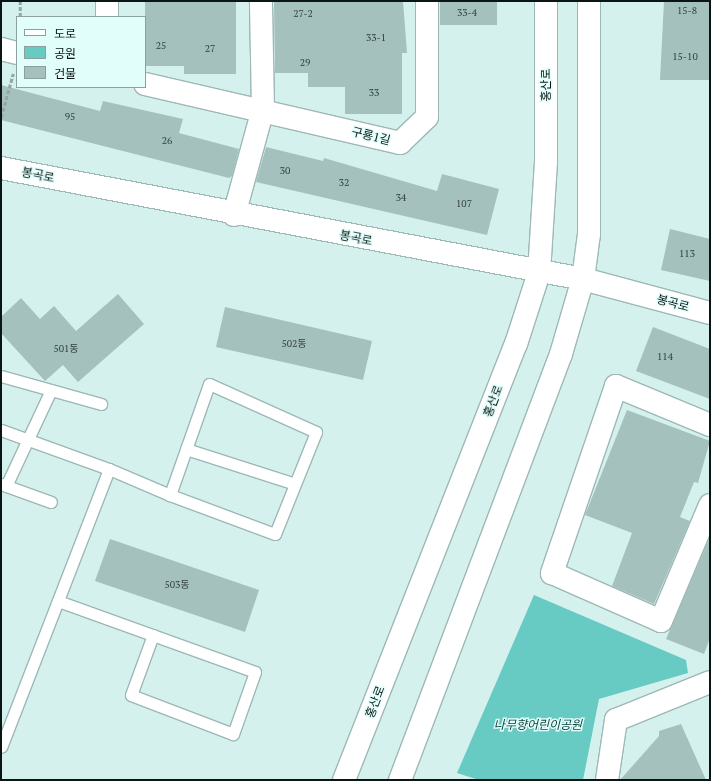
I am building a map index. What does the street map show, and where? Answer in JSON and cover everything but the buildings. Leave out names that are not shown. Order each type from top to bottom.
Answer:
[{"type":"street","points":[[107,1],[107,16]]},
{"type":"street","points":[[234,215],[263,109],[261,1]]},
{"type":"street","name":"구룡1길","points":[[146,84],[263,109],[400,143],[427,117],[427,1]]},
{"type":"street","name":"홍산로","points":[[344,780],[516,344],[539,273],[546,162],[546,1]]},
{"type":"street","points":[[400,780],[561,354],[583,279],[589,234],[589,1]]},
{"type":"street","points":[[1,48],[16,61]]},
{"type":"street","name":"봉곡로","points":[[1,168],[234,215],[539,273],[583,279],[710,313]]},
{"type":"street","points":[[710,425],[616,386],[552,573],[661,621],[710,505]]},
{"type":"street","points":[[608,780],[616,720],[710,682]]},
{"type":"lane","points":[[1,376],[101,404]]},
{"type":"lane","points":[[1,430],[27,441],[109,469],[170,495],[275,534],[316,432],[209,384],[170,495]]},
{"type":"lane","points":[[51,390],[4,485],[51,502]]},
{"type":"lane","points":[[186,449],[296,484]]},
{"type":"lane","points":[[1,747],[109,469]]},
{"type":"lane","points":[[58,601],[153,635],[255,672],[233,734],[131,695],[153,635]]},
{"type":"path","points":[[20,1],[20,16]]},
{"type":"path","points":[[1,117],[16,61]]},
{"type":"green space","name":"나무향어린이공원","points":[[534,595],[686,660],[688,673],[599,699],[583,780],[479,780],[457,773]]}]
